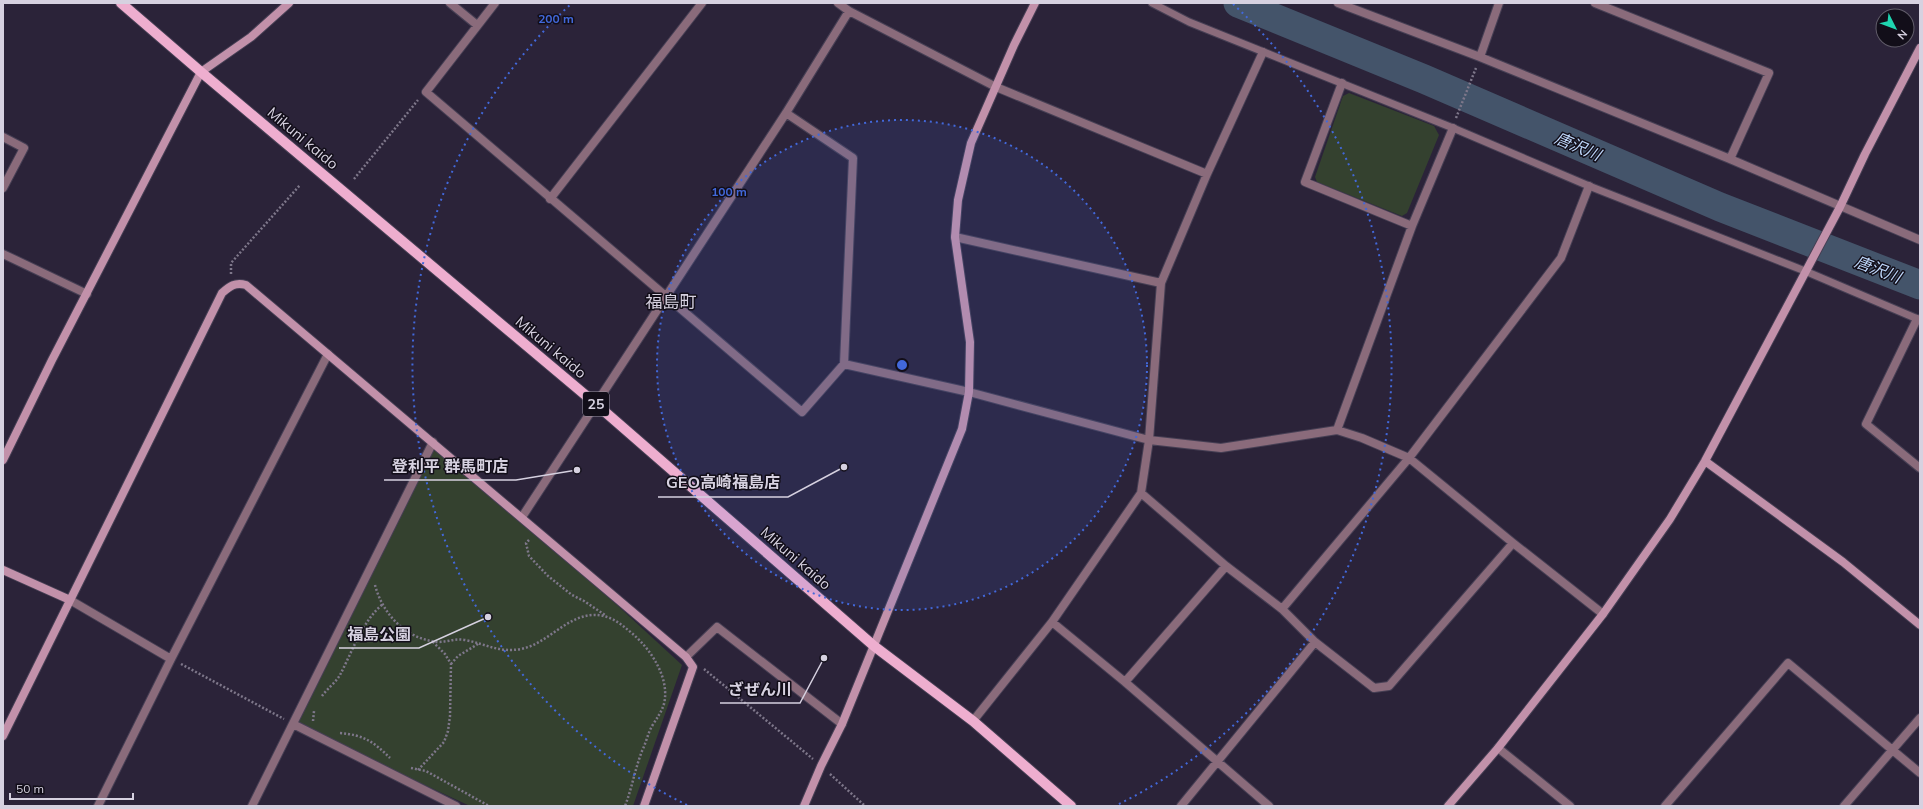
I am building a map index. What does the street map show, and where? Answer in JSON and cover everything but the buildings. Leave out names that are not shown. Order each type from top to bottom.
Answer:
[{"type":"main road","name":"Mikuni kaido","points":[[121,3],[596,404],[874,646],[973,721],[1071,806]]},
{"type":"street","points":[[3,460],[52,360],[201,72],[251,37],[290,3]]},
{"type":"street","points":[[450,3],[478,25]]},
{"type":"street","points":[[495,3],[426,92],[802,412],[844,364],[854,158],[786,113]]},
{"type":"street","points":[[550,199],[702,3]]},
{"type":"street","points":[[838,3],[849,11],[996,86],[1207,174]]},
{"type":"street","points":[[804,806],[820,766],[842,724],[962,429],[969,392],[970,342],[955,237],[958,200],[971,143],[1035,3]]},
{"type":"street","points":[[1338,3],[1480,57],[1730,159],[1920,240]]},
{"type":"street","points":[[1480,57],[1499,3]]},
{"type":"street","points":[[1595,3],[1769,73],[1730,159]]},
{"type":"street","points":[[522,517],[786,113],[849,11]]},
{"type":"street","points":[[1448,806],[1498,748],[1603,614],[1670,519],[1705,461],[1840,207],[1864,154],[1920,48]]},
{"type":"street","points":[[973,721],[1052,622],[1141,493],[1149,440],[1161,283],[1207,174],[1263,52]]},
{"type":"street","points":[[1342,83],[1305,182],[1412,226]]},
{"type":"street","points":[[1337,430],[1412,226],[1453,128]]},
{"type":"street","points":[[3,137],[24,148],[3,188]]},
{"type":"street","points":[[1282,609],[1409,458],[1561,258],[1589,186]]},
{"type":"street","points":[[955,237],[1161,283]]},
{"type":"street","points":[[3,254],[87,294]]},
{"type":"street","points":[[3,736],[222,293],[230,285],[240,283],[246,285],[522,517],[686,658],[693,667],[644,806]]},
{"type":"street","points":[[1919,319],[1866,424],[1920,468]]},
{"type":"street","points":[[98,806],[171,659],[328,354]]},
{"type":"street","points":[[844,364],[969,392],[1149,440],[1221,448],[1337,430],[1389,448],[1409,458],[1603,614]]},
{"type":"street","points":[[252,806],[433,442]]},
{"type":"street","points":[[1705,461],[1843,562],[1920,625]]},
{"type":"street","points":[[1141,493],[1226,566],[1282,609],[1315,642],[1374,688],[1389,686],[1513,543]]},
{"type":"street","points":[[1125,682],[1226,566]]},
{"type":"street","points":[[3,570],[70,600],[171,659]]},
{"type":"street","points":[[1052,622],[1125,682],[1269,806]]},
{"type":"street","points":[[686,658],[717,627],[842,724]]},
{"type":"street","points":[[1181,806],[1218,763],[1315,642]]},
{"type":"street","points":[[1665,806],[1788,663],[1920,773]]},
{"type":"street","points":[[1844,806],[1920,718]]},
{"type":"street","points":[[293,724],[456,806]]},
{"type":"street","points":[[1498,748],[1570,806]]},
{"type":"lane","points":[[1152,3],[1189,22],[1453,128],[1589,186],[1805,271],[1919,319]]},
{"type":"path","points":[[1457,117],[1474,72]]},
{"type":"path","points":[[354,179],[426,92]]},
{"type":"path","points":[[230,285],[231,263],[300,185]]},
{"type":"path","points":[[536,530],[526,543],[529,556],[563,589],[622,625],[639,640],[654,658],[664,689],[664,703],[639,760],[632,788],[625,806]]},
{"type":"path","points":[[320,697],[340,676],[350,652],[374,612],[383,604],[394,620],[408,633],[432,640],[449,641],[457,638],[488,648],[506,650],[523,649],[544,639],[581,617],[605,615]]},
{"type":"path","points":[[415,774],[444,742],[448,731],[451,703],[451,664],[445,654],[432,640]]},
{"type":"path","points":[[451,664],[458,656],[478,644]]},
{"type":"path","points":[[171,659],[293,724]]},
{"type":"path","points":[[693,667],[702,667],[820,766],[865,806]]},
{"type":"path","points":[[316,726],[312,719],[317,704]]},
{"type":"path","points":[[654,723],[661,727]]},
{"type":"path","points":[[337,733],[364,737],[378,745],[395,761]]},
{"type":"path","points":[[404,766],[426,771],[489,806]]},
{"type":"green space","points":[[1349,93],[1434,126],[1439,135],[1407,213],[1402,216],[1317,182],[1315,177],[1343,96]]},
{"type":"green space","points":[[433,442],[527,522],[682,665],[633,806],[470,806],[293,724]]},
{"type":"waterway","name":"唐沢川","points":[[1238,3],[1424,79],[1720,207],[1920,285]]},
{"type":"place","name":"GEO高崎福島店","points":[[844,467]]},
{"type":"place","name":"登利平 群馬町店","points":[[577,470]]},
{"type":"place","name":"福島公園","points":[[488,617]]},
{"type":"place","name":"ざぜん川","points":[[824,658]]},
{"type":"district","name":"福島町","points":[[671,301]]}]
